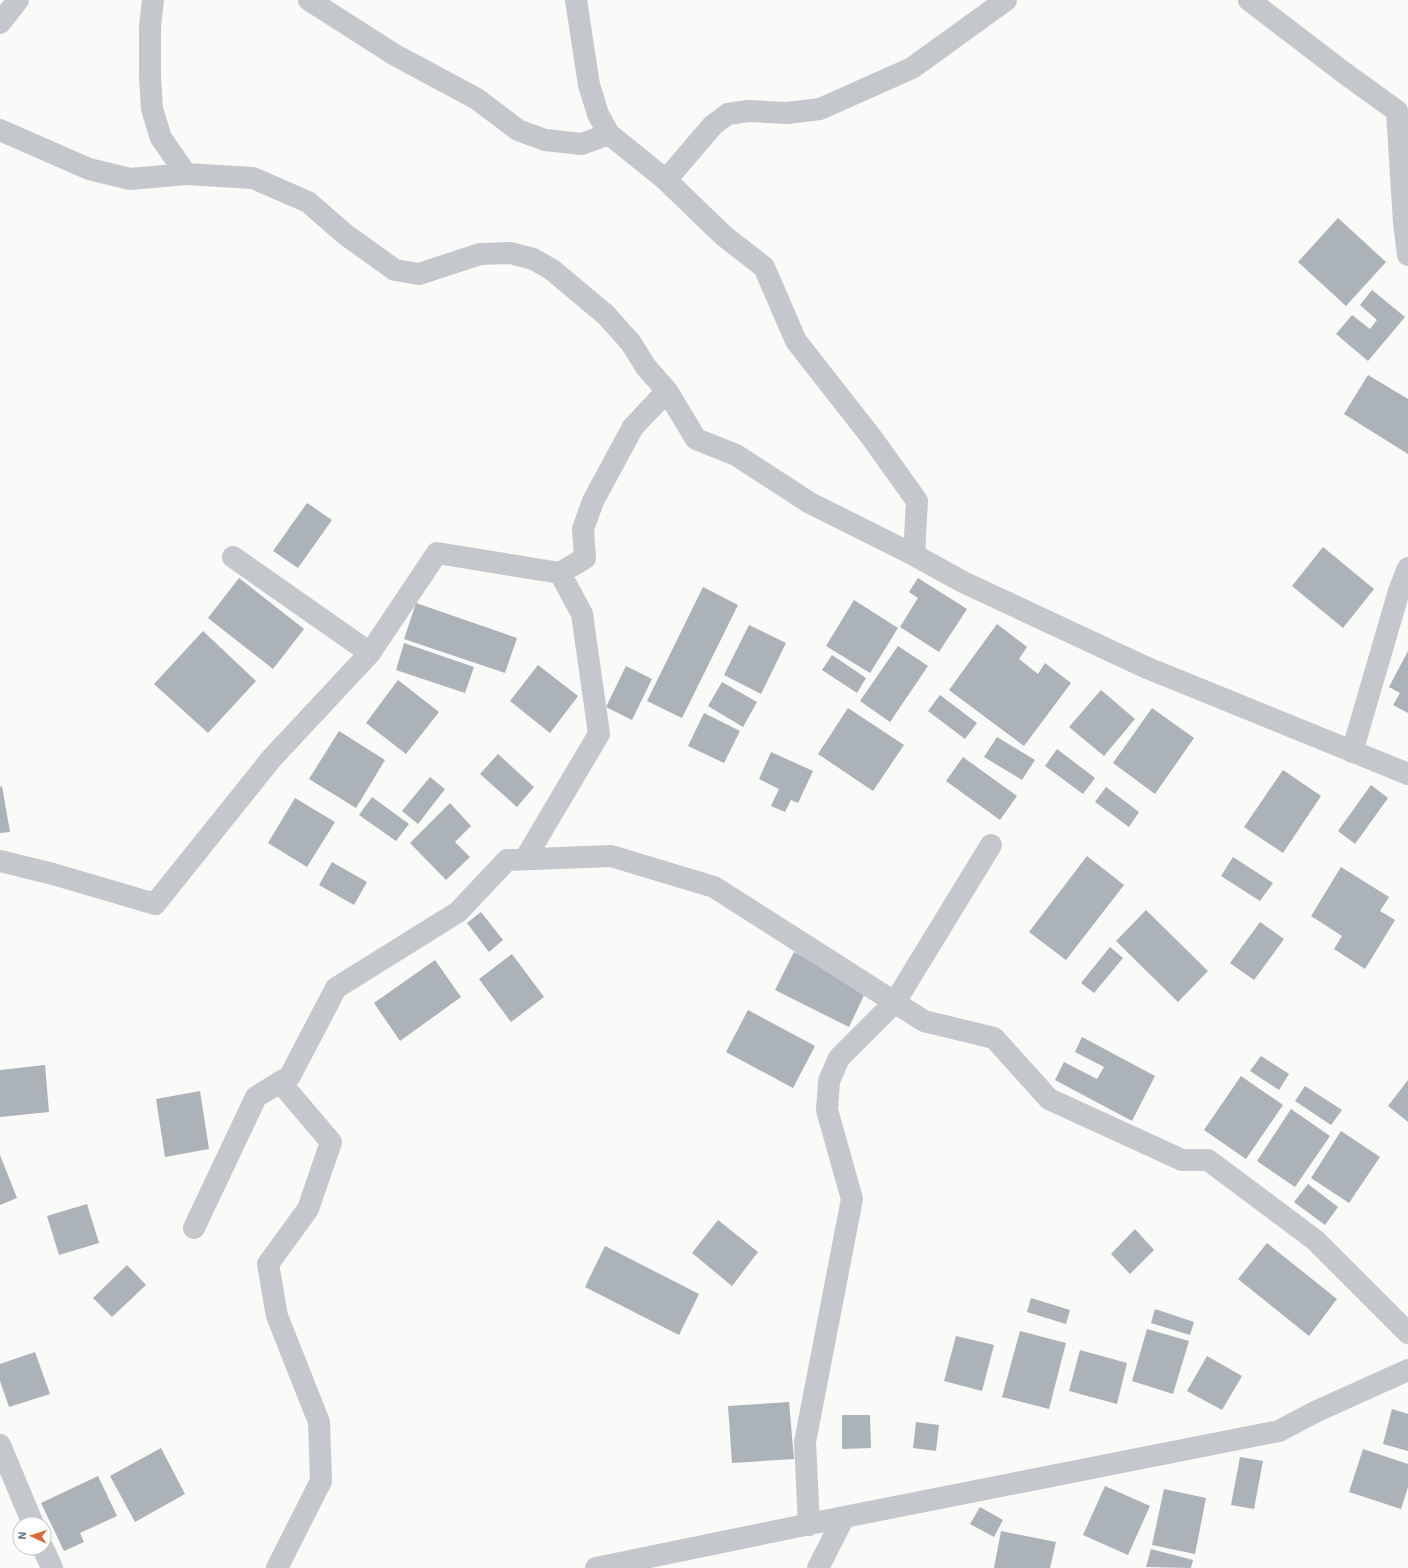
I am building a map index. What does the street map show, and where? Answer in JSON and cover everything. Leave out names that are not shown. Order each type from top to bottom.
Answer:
[{"type":"street","points":[[0,23],[18,0]]},
{"type":"street","points":[[153,0],[150,27],[150,77],[152,109],[161,138],[186,174]]},
{"type":"street","points":[[309,0],[396,55],[477,99],[518,130],[545,140],[582,144],[609,134]]},
{"type":"street","points":[[576,0],[589,85],[598,114],[609,134],[666,180],[724,236],[764,267],[796,341],[872,438],[917,501],[914,555]]},
{"type":"street","points":[[666,180],[713,125],[728,114],[748,111],[787,113],[820,109],[912,68],[1006,0]]},
{"type":"street","points":[[1249,0],[1397,111],[1404,223],[1408,255]]},
{"type":"street","points":[[0,130],[89,169],[130,179],[186,174],[252,178],[308,202],[346,235],[395,270],[419,274],[480,254],[510,253],[533,259],[551,269],[606,315],[631,343],[646,366],[667,391],[696,439],[736,454],[810,503],[914,555],[963,582],[1145,667],[1408,774]]},
{"type":"street","points":[[0,861],[53,874],[155,904],[272,758],[370,652],[437,553],[560,574],[585,558],[583,529],[593,501],[632,427],[667,391]]},
{"type":"street","points":[[233,557],[370,652]]},
{"type":"street","points":[[1352,752],[1408,568]]},
{"type":"street","points":[[525,859],[599,734],[582,614],[560,574]]},
{"type":"street","points":[[810,1525],[805,1442],[852,1199],[827,1110],[829,1081],[839,1058],[894,1002],[991,845]]},
{"type":"street","points":[[194,1228],[256,1097],[290,1076],[336,988],[458,912],[506,860],[611,856],[714,887],[924,1021],[994,1038],[1049,1099],[1182,1160],[1208,1160],[1316,1240],[1408,1333]]},
{"type":"street","points":[[276,1568],[321,1481],[318,1422],[277,1316],[268,1264],[308,1209],[331,1142],[280,1082]]},
{"type":"street","points":[[596,1568],[1278,1431],[1315,1412],[1408,1370]]},
{"type":"street","points":[[0,1445],[30,1516]]},
{"type":"street","points":[[818,1568],[844,1517]]},
{"type":"street","points":[[47,1556],[52,1568]]},
{"type":"building","points":[[1338,218],[1386,262],[1346,306],[1298,262]]},
{"type":"building","points":[[1372,290],[1405,317],[1368,361],[1336,334],[1352,315],[1370,329],[1377,320],[1360,305]]},
{"type":"building","points":[[1368,375],[1408,399],[1408,454],[1344,414]]},
{"type":"building","points":[[307,503],[332,520],[298,568],[273,551]]},
{"type":"building","points":[[1323,547],[1374,589],[1343,628],[1292,586]]},
{"type":"building","points":[[239,578],[304,629],[273,669],[208,618]]},
{"type":"building","points":[[918,578],[967,609],[939,652],[900,627],[918,598],[909,592]]},
{"type":"building","points":[[703,587],[738,605],[682,718],[647,701]]},
{"type":"building","points":[[854,600],[898,628],[870,673],[826,646]]},
{"type":"building","points":[[416,603],[517,638],[505,673],[404,639]]},
{"type":"building","points":[[997,624],[1027,647],[1019,659],[1038,674],[1045,663],[1071,683],[1024,746],[949,690]]},
{"type":"building","points":[[749,625],[786,643],[761,694],[724,675]]},
{"type":"building","points":[[203,631],[256,681],[208,733],[154,684]]},
{"type":"building","points":[[404,643],[474,667],[465,693],[396,670]]},
{"type":"building","points":[[898,646],[928,666],[890,722],[860,701]]},
{"type":"building","points":[[1408,651],[1408,713],[1393,705],[1400,693],[1389,687]]},
{"type":"building","points":[[832,655],[866,678],[857,693],[822,670]]},
{"type":"building","points":[[538,665],[578,696],[550,733],[510,701]]},
{"type":"building","points":[[626,666],[652,679],[632,720],[606,707]]},
{"type":"building","points":[[398,680],[439,712],[406,754],[366,723]]},
{"type":"building","points":[[722,682],[757,702],[743,727],[708,706]]},
{"type":"building","points":[[1101,690],[1135,719],[1104,756],[1069,727]]},
{"type":"building","points":[[940,695],[977,723],[965,739],[928,711]]},
{"type":"building","points":[[848,708],[904,745],[873,791],[818,754]]},
{"type":"building","points":[[1152,708],[1194,738],[1155,794],[1113,763]]},
{"type":"building","points":[[704,713],[740,731],[724,763],[688,746]]},
{"type":"building","points":[[339,731],[385,760],[356,808],[309,779]]},
{"type":"building","points":[[997,737],[1035,760],[1022,780],[984,757]]},
{"type":"building","points":[[1057,749],[1095,778],[1083,794],[1045,766]]},
{"type":"building","points":[[771,752],[813,771],[798,803],[791,800],[785,812],[771,806],[779,789],[759,779]]},
{"type":"building","points":[[498,754],[534,787],[517,807],[480,774]]},
{"type":"building","points":[[963,757],[1017,796],[1000,820],[946,781]]},
{"type":"building","points":[[1283,770],[1321,796],[1283,853],[1244,827]]},
{"type":"building","points":[[430,777],[445,789],[418,824],[402,811]]},
{"type":"building","points":[[1371,785],[1388,798],[1355,844],[1338,831]]},
{"type":"building","points":[[2,786],[10,832],[0,833],[0,787]]},
{"type":"building","points":[[1106,787],[1139,812],[1129,827],[1095,802]]},
{"type":"building","points":[[372,797],[409,824],[396,841],[359,815]]},
{"type":"building","points":[[295,798],[335,822],[307,867],[268,843]]},
{"type":"building","points":[[450,803],[471,826],[455,842],[470,857],[446,880],[410,843]]},
{"type":"building","points":[[1087,856],[1124,885],[1066,960],[1029,932]]},
{"type":"building","points":[[1233,857],[1273,883],[1260,901],[1221,876]]},
{"type":"building","points":[[332,862],[367,882],[354,905],[319,885]]},
{"type":"building","points":[[1341,867],[1389,897],[1380,911],[1395,920],[1365,969],[1334,949],[1342,936],[1311,916]]},
{"type":"building","points":[[1146,910],[1208,971],[1178,1002],[1116,941]]},
{"type":"building","points":[[481,912],[503,940],[489,952],[467,923]]},
{"type":"building","points":[[1260,922],[1284,939],[1254,980],[1230,963]]},
{"type":"building","points":[[1110,947],[1123,958],[1094,993],[1081,983]]},
{"type":"building","points":[[794,952],[867,989],[849,1027],[775,990]]},
{"type":"building","points":[[512,954],[544,997],[511,1022],[479,979]]},
{"type":"building","points":[[435,960],[461,997],[400,1041],[374,1003]]},
{"type":"building","points":[[748,1010],[815,1046],[793,1088],[726,1052]]},
{"type":"building","points":[[1082,1037],[1155,1076],[1132,1121],[1055,1080],[1064,1062],[1097,1079],[1104,1067],[1075,1052]]},
{"type":"building","points":[[1261,1056],[1289,1074],[1279,1090],[1250,1071]]},
{"type":"building","points":[[45,1065],[49,1112],[0,1117],[0,1070]]},
{"type":"building","points":[[1241,1076],[1283,1105],[1246,1159],[1204,1130]]},
{"type":"building","points":[[1408,1080],[1408,1122],[1388,1106]]},
{"type":"building","points":[[1305,1086],[1342,1110],[1331,1125],[1295,1101]]},
{"type":"building","points":[[200,1091],[209,1149],[165,1157],[156,1099]]},
{"type":"building","points":[[1291,1109],[1330,1136],[1295,1187],[1257,1161]]},
{"type":"building","points":[[1341,1131],[1380,1157],[1349,1203],[1311,1178]]},
{"type":"building","points":[[0,1155],[17,1198],[0,1205]]},
{"type":"building","points":[[1308,1184],[1338,1207],[1325,1225],[1294,1202]]},
{"type":"building","points":[[87,1204],[99,1243],[59,1255],[47,1216]]},
{"type":"building","points":[[718,1220],[758,1252],[732,1286],[692,1253]]},
{"type":"building","points":[[1135,1229],[1154,1250],[1130,1274],[1111,1254]]},
{"type":"building","points":[[1267,1243],[1337,1299],[1309,1336],[1238,1279]]},
{"type":"building","points":[[605,1246],[699,1294],[679,1335],[585,1287]]},
{"type":"building","points":[[127,1265],[146,1285],[112,1317],[93,1298]]},
{"type":"building","points":[[1031,1298],[1070,1310],[1066,1324],[1027,1312]]},
{"type":"building","points":[[1155,1309],[1194,1322],[1190,1335],[1151,1323]]},
{"type":"building","points":[[1147,1329],[1189,1341],[1173,1394],[1132,1381]]},
{"type":"building","points":[[1020,1331],[1066,1343],[1049,1409],[1002,1397]]},
{"type":"building","points":[[956,1336],[994,1345],[982,1391],[944,1381]]},
{"type":"building","points":[[1080,1350],[1127,1363],[1117,1404],[1069,1391]]},
{"type":"building","points":[[35,1352],[50,1394],[9,1407],[0,1381],[0,1364]]},
{"type":"building","points":[[1207,1356],[1242,1376],[1222,1410],[1187,1391]]},
{"type":"building","points":[[789,1402],[794,1459],[732,1463],[728,1406]]},
{"type":"building","points":[[1392,1409],[1408,1414],[1408,1451],[1383,1444]]},
{"type":"building","points":[[842,1415],[870,1415],[871,1448],[842,1449]]},
{"type":"building","points":[[916,1422],[939,1425],[936,1451],[913,1448]]},
{"type":"building","points":[[161,1448],[185,1494],[135,1522],[110,1476]]},
{"type":"building","points":[[1363,1449],[1408,1464],[1408,1487],[1401,1509],[1349,1492]]},
{"type":"building","points":[[1240,1457],[1263,1461],[1254,1509],[1231,1505]]},
{"type":"building","points":[[98,1476],[117,1516],[80,1533],[84,1542],[64,1551],[52,1526],[52,1516],[47,1516],[41,1503]]},
{"type":"building","points":[[1105,1486],[1150,1506],[1128,1555],[1083,1535]]},
{"type":"building","points":[[1164,1489],[1206,1498],[1195,1554],[1152,1545]]},
{"type":"building","points":[[980,1507],[1003,1520],[994,1537],[970,1524]]},
{"type":"building","points":[[1001,1531],[1056,1542],[1050,1568],[994,1568]]},
{"type":"building","points":[[1151,1549],[1193,1560],[1191,1568],[1146,1567]]}]
